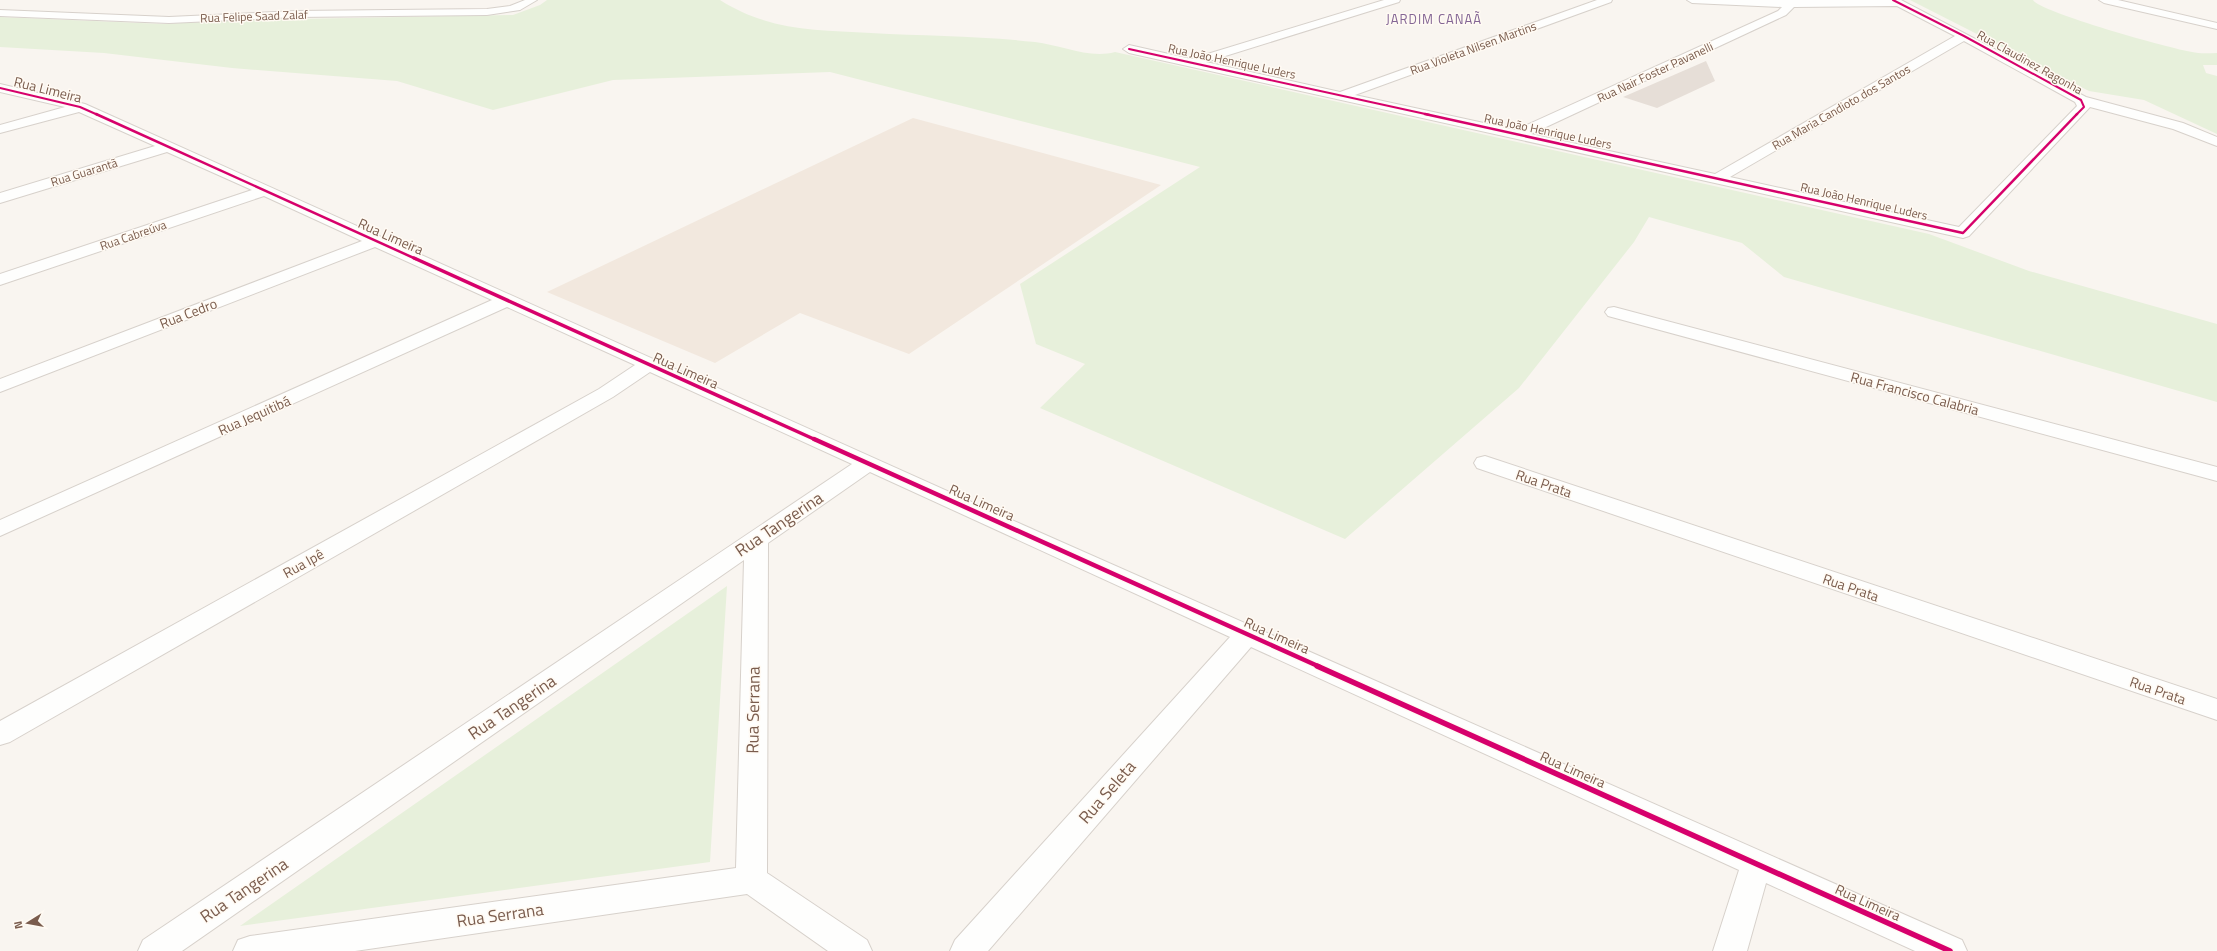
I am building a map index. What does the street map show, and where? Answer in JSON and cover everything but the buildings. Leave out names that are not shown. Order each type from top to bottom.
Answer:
[{"type":"street","name":"Rua Felipe Saad Zalaf","points":[[0,13],[169,20],[296,14],[486,12],[508,10],[526,5],[532,0]]},
{"type":"street","points":[[1192,62],[1395,0]]},
{"type":"street","name":"Rua Violeta Nilsen Martins","points":[[1340,96],[1607,0]]},
{"type":"street","points":[[1692,0],[1790,4],[1896,1]]},
{"type":"street","points":[[2104,0],[2217,26]]},
{"type":"street","name":"Rua Claudinez Ragonha","points":[[1896,1],[1964,36],[2081,100],[2084,107],[1963,233]]},
{"type":"street","name":"Rua Nair Foster Pavanelli","points":[[1517,135],[1782,13],[1790,4]]},
{"type":"street","points":[[2189,20],[2210,12]]},
{"type":"street","name":"Rua Maria Candioto dos Santos","points":[[1718,178],[1964,36]]},
{"type":"street","name":"Rua João Henrique Luders","points":[[1128,49],[1963,233]]},
{"type":"street","name":"Rua Limeira","points":[[0,88],[80,107],[508,300],[657,369],[869,463],[1950,951]]},
{"type":"street","points":[[2081,100],[2178,126],[2217,142]]},
{"type":"street","points":[[0,128],[80,107]]},
{"type":"street","name":"Rua Guarantã","points":[[0,198],[168,147]]},
{"type":"street","name":"Rua Cabreúva","points":[[0,280],[265,191]]},
{"type":"street","name":"Rua Cedro","points":[[0,386],[376,241]]},
{"type":"street","name":"Rua Jequitibá","points":[[0,529],[508,300]]},
{"type":"street","name":"Rua Francisco Calabria","points":[[1614,312],[2217,474]]},
{"type":"street","name":"Rua Ipê","points":[[0,734],[606,393],[657,369]]},
{"type":"street","name":"Rua Tangerina","points":[[155,951],[869,463]]},
{"type":"street","name":"Rua Prata","points":[[1485,463],[2217,710]]},
{"type":"street","name":"Rua Serrana","points":[[250,951],[751,880],[756,540]]},
{"type":"street","name":"Rua Seleta","points":[[967,951],[1247,634]]},
{"type":"street","points":[[1730,951],[1756,864]]},
{"type":"street","points":[[751,880],[855,951]]},
{"type":"shaded area","points":[[913,118],[1161,185],[909,354],[800,313],[715,363],[547,292]]},
{"type":"green space","points":[[547,0],[720,0],[756,18],[793,27],[831,31],[1015,40],[1035,42],[1085,53],[1105,54],[1115,52],[1929,234],[2029,271],[2217,324],[2217,402],[1784,277],[1742,243],[1649,217],[1634,242],[1519,388],[1345,539],[1040,408],[1085,364],[1036,344],[1020,284],[1200,167],[830,72],[613,80],[493,110],[397,81],[232,68],[104,53],[0,47],[0,17],[164,24],[241,20],[513,15],[540,5]]},
{"type":"green space","points":[[1910,0],[2033,0],[2041,6],[2058,13],[2134,37],[2195,53],[2217,53],[2217,65],[2203,65],[2206,73],[2217,76],[2217,134],[2144,100],[2089,91]]},
{"type":"green space","points":[[727,586],[710,862],[240,926]]},
{"type":"cycle path","points":[[1129,49],[1963,233],[2084,107],[2081,100],[1964,36],[1893,0]]},
{"type":"cycle path","points":[[0,88],[80,107],[1950,951]]},
{"type":"district","name":"JARDIM CANAÃ","points":[[1434,19]]}]
